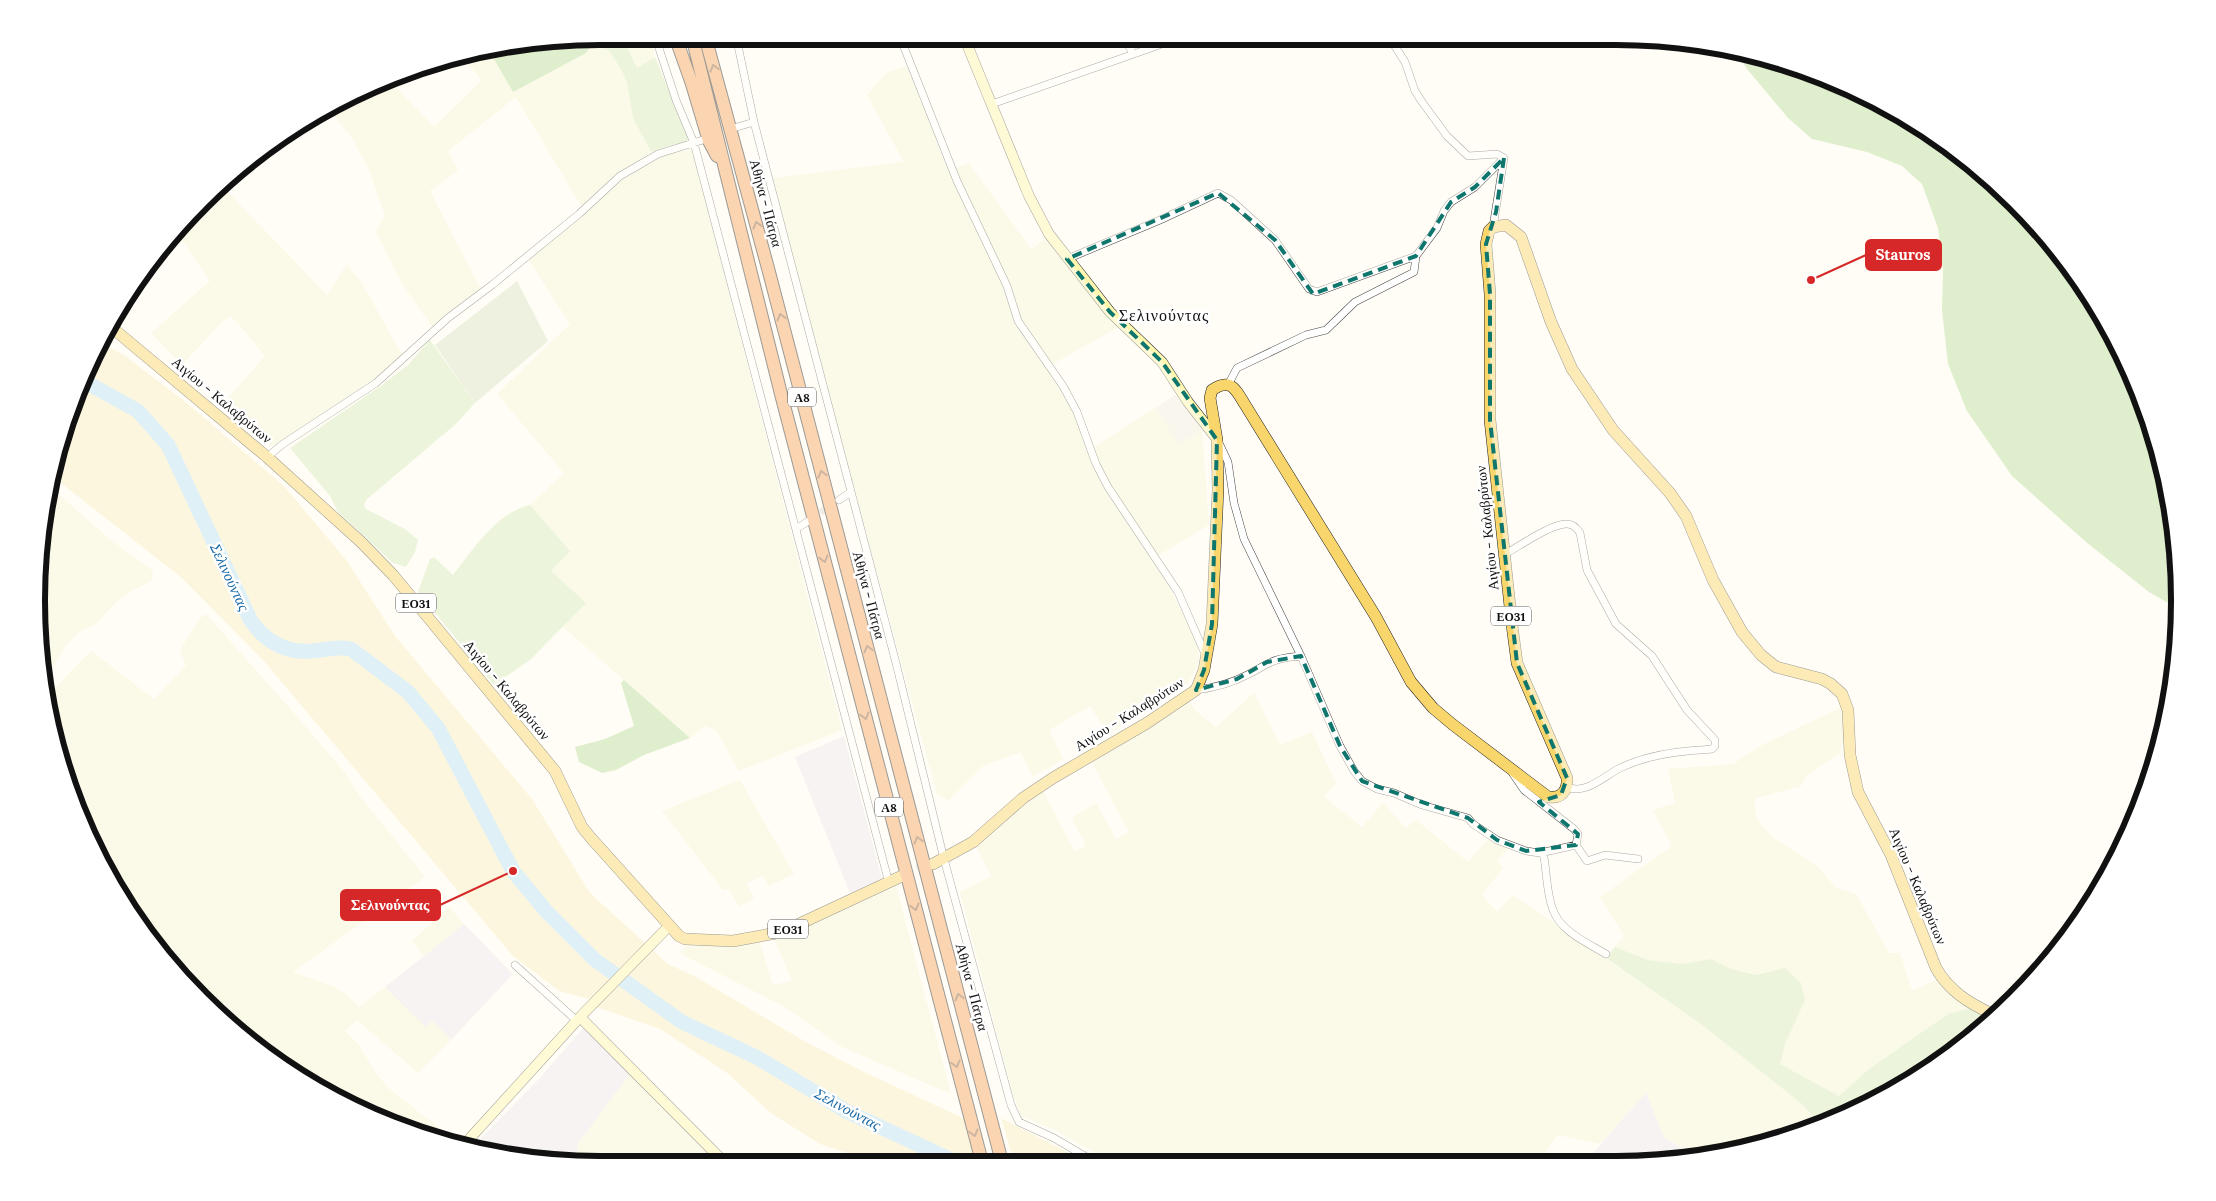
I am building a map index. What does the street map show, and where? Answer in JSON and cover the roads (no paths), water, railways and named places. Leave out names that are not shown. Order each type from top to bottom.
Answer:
[{"type":"highway","points":[[678,45],[709,141],[727,175]]},
{"type":"highway","name":"Α8","points":[[694,45],[781,394],[980,1156]]},
{"type":"highway","name":"Αθήνα - Πάτρα","points":[[707,45],[767,263],[1000,1156]]},
{"type":"main road","name":"Αιγίου - Καλαβρύτων","points":[[1567,787],[1567,778],[1517,663],[1505,554],[1489,401],[1490,294],[1486,244],[1489,231],[1493,227],[1506,225],[1521,237],[1551,322],[1572,369],[1613,430],[1670,494],[1686,516],[1712,580],[1742,632],[1761,656],[1776,667],[1822,680],[1831,684],[1842,694],[1848,710],[1850,755],[1858,792],[1891,855],[1936,968],[1942,978],[1961,998],[1988,1012]]},
{"type":"main road","name":"Αιγίου - Καλαβρύτων","points":[[115,330],[267,458],[361,542],[393,575],[555,771],[582,827],[679,936],[685,939],[733,941],[782,932],[902,876]]},
{"type":"main road","name":"Αιγίου - Καλαβρύτων","points":[[933,864],[973,842],[1023,798],[1052,778],[1154,718],[1196,690],[1204,670],[1212,624],[1218,489],[1218,440],[1210,398],[1212,390],[1223,384],[1228,384]]},
{"type":"main road","points":[[1228,384],[1236,390],[1244,402],[1358,586],[1411,682],[1433,708],[1548,797],[1559,796],[1567,787]]},
{"type":"street","points":[[658,45],[676,100],[694,143],[889,883]]},
{"type":"street","points":[[738,45],[754,122],[896,662],[944,858],[1011,1105],[1018,1122],[1054,1138],[1085,1156]]},
{"type":"street","points":[[903,45],[957,181],[1007,286],[1018,321],[1063,386],[1077,412],[1096,464],[1108,487],[1178,592],[1206,657]]},
{"type":"street","points":[[967,45],[1032,203],[1047,231],[1110,312],[1162,362],[1188,402],[1218,440],[1228,462],[1234,503],[1244,538],[1301,656],[1340,746],[1354,771],[1362,781],[1377,789],[1394,792],[1422,805],[1468,818],[1485,833],[1516,849],[1535,853],[1576,845]]},
{"type":"street","points":[[1128,45],[1133,54]]},
{"type":"street","points":[[992,104],[1159,45]]},
{"type":"street","points":[[1394,45],[1405,62],[1418,96],[1447,136],[1468,156],[1497,154],[1504,158]]},
{"type":"street","points":[[737,127],[754,122]]},
{"type":"street","points":[[267,458],[283,444],[376,382],[448,318],[492,285],[579,214],[620,176],[658,154],[706,138]]},
{"type":"street","points":[[1493,227],[1504,158]]},
{"type":"street","points":[[1228,384],[1237,368],[1306,335],[1326,330],[1354,302],[1414,272],[1416,256],[1437,228],[1444,211],[1451,202],[1475,187],[1504,158]]},
{"type":"street","points":[[1067,258],[1160,220],[1218,193],[1231,200],[1275,240],[1313,292],[1416,256]]},
{"type":"street","points":[[839,500],[851,492]]},
{"type":"street","points":[[796,529],[810,520]]},
{"type":"street","points":[[1505,554],[1558,525],[1570,524],[1576,528],[1580,533],[1585,564],[1590,577],[1616,624],[1652,656],[1688,710],[1715,740],[1715,746],[1712,749],[1674,753],[1643,760],[1621,767],[1584,788],[1574,790],[1567,787]]},
{"type":"street","points":[[1196,690],[1209,688],[1250,674],[1267,662],[1301,656]]},
{"type":"street","points":[[1508,765],[1524,790],[1574,829],[1578,834],[1576,845],[1587,861],[1605,855],[1638,859]]},
{"type":"street","points":[[1543,852],[1553,910],[1559,921],[1582,939],[1606,954]]},
{"type":"street","points":[[469,1140],[578,1019],[669,926]]},
{"type":"street","points":[[515,965],[578,1019],[718,1156]]},
{"type":"waterway","name":"Σελινούντας","points":[[89,384],[138,411],[168,445],[251,621],[263,635],[277,645],[294,650],[351,649],[408,692],[438,728],[513,871],[546,911],[595,960],[682,1022],[756,1057],[848,1112],[943,1156]]},
{"type":"tunnel","points":[[812,519],[832,504]]},
{"type":"tunnel","points":[[902,876],[933,864]]},
{"type":"place","name":"Stauros","points":[[1811,280]]},
{"type":"place","name":"Σελινούντας","points":[[513,871]]},
{"type":"district","name":"Σελινούντας","points":[[1164,315]]}]
